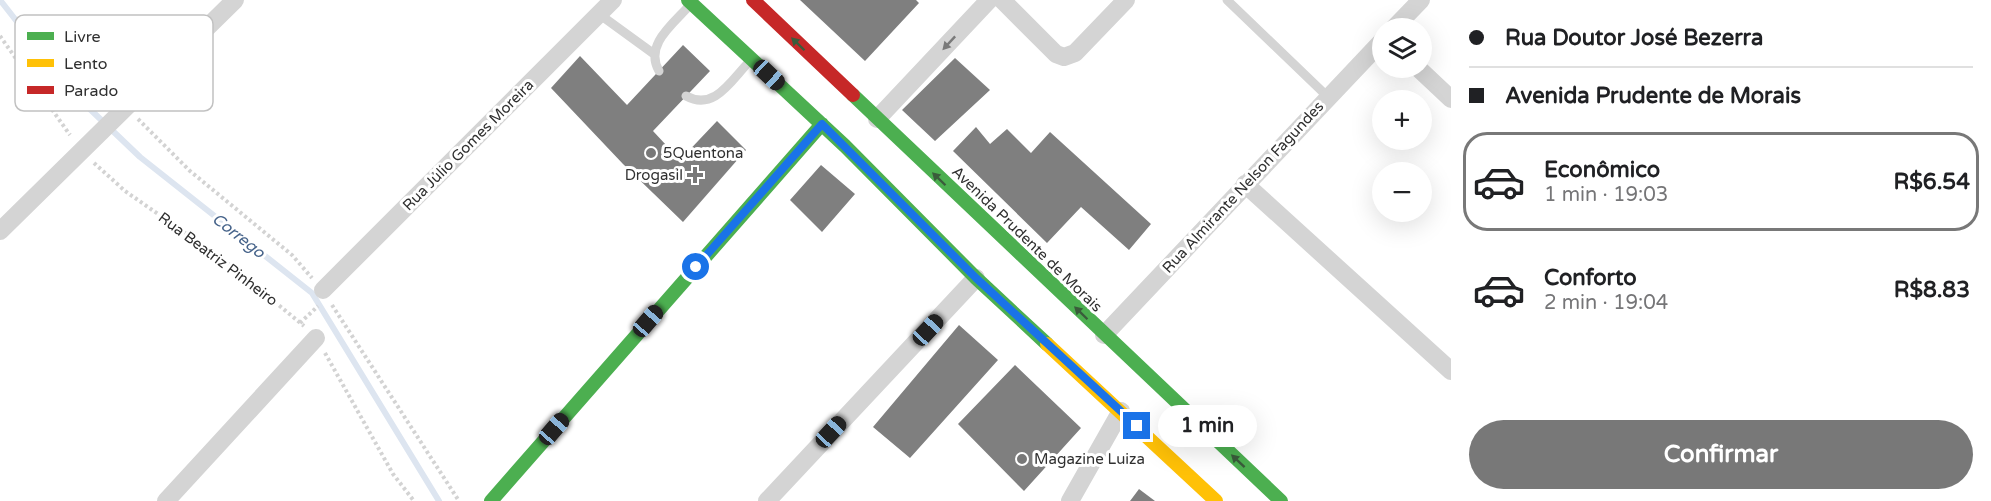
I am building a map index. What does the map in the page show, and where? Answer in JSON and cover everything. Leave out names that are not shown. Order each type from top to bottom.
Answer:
[{"type":"main road","name":"Avenida Prudente de Morais","points":[[753,0],[1281,501]]},
{"type":"main road","points":[[690,2],[822,124],[976,278],[1216,501]]},
{"type":"main road","points":[[491,501],[822,124]]},
{"type":"street","points":[[213,22],[235,0]]},
{"type":"street","name":"Rua Júlio Gomes Moreira","points":[[325,294],[613,0]]},
{"type":"street","points":[[877,119],[989,0]]},
{"type":"street","points":[[1002,0],[1056,54],[1064,57],[1075,54],[1126,0]]},
{"type":"street","points":[[1404,18],[1421,0]]},
{"type":"street","name":"Rua Almirante Nelson Fagundes","points":[[1104,335],[1372,52]]},
{"type":"street","points":[[1429,78],[1451,99]]},
{"type":"street","points":[[0,231],[122,111]]},
{"type":"street","points":[[1245,184],[1451,371]]},
{"type":"street","points":[[767,501],[976,278]]},
{"type":"street","points":[[166,501],[316,338]]},
{"type":"street","points":[[1070,501],[1121,411]]},
{"type":"lane","points":[[1227,0],[1328,98]]},
{"type":"lane","points":[[659,71],[654,63],[657,42],[690,2]]},
{"type":"lane","points":[[599,14],[654,54]]},
{"type":"lane","points":[[686,96],[702,102],[712,99],[752,59]]},
{"type":"path","name":"Rua Beatriz Pinheiro","points":[[0,36],[15,56]]},
{"type":"path","name":"Rua Beatriz Pinheiro","points":[[56,111],[84,148],[125,191],[224,260],[316,338],[393,474],[414,501]]},
{"type":"path","points":[[124,111],[190,171],[292,255],[325,294],[459,501]]},
{"type":"path","points":[[300,323],[325,294]]},
{"type":"building","points":[[800,0],[916,0],[919,3],[865,61]]},
{"type":"building","points":[[683,45],[710,71],[653,131],[680,160],[717,121],[746,150],[683,222],[623,164],[551,88],[580,56],[627,105]]},
{"type":"building","points":[[955,58],[990,90],[935,141],[902,110]]},
{"type":"building","points":[[976,127],[990,144],[1007,129],[1031,153],[1050,132],[1151,224],[1129,250],[1081,207],[1047,243],[953,151]]},
{"type":"building","points":[[821,165],[855,194],[822,232],[790,200]]},
{"type":"building","points":[[959,325],[998,360],[910,458],[873,427]]},
{"type":"building","name":"Magazine Luiza","points":[[1015,365],[1081,428],[1024,491],[958,424]]},
{"type":"building","points":[[1139,489],[1155,501],[1130,501]]},
{"type":"waterway","name":"Corrego","points":[[0,0],[15,19]]},
{"type":"waterway","name":"Corrego","points":[[92,111],[140,157],[312,293],[439,501]]},
{"type":"traffic: fast","points":[[688,0],[845,146],[976,278],[1047,344]]},
{"type":"traffic: fast","points":[[853,95],[1281,501]]},
{"type":"traffic: fast","points":[[491,501],[822,124]]},
{"type":"traffic: slow","points":[[1047,344],[1216,501]]},
{"type":"traffic: jam","points":[[753,0],[853,95]]},
{"type":"place","name":"5Quentona","points":[[651,153]]},
{"type":"place","name":"Drogasil","points":[[695,175]]},
{"type":"place","name":"Magazine Luiza","points":[[1022,459]]},
{"type":"route","points":[[696,267],[822,124],[976,278],[1137,426]]}]
